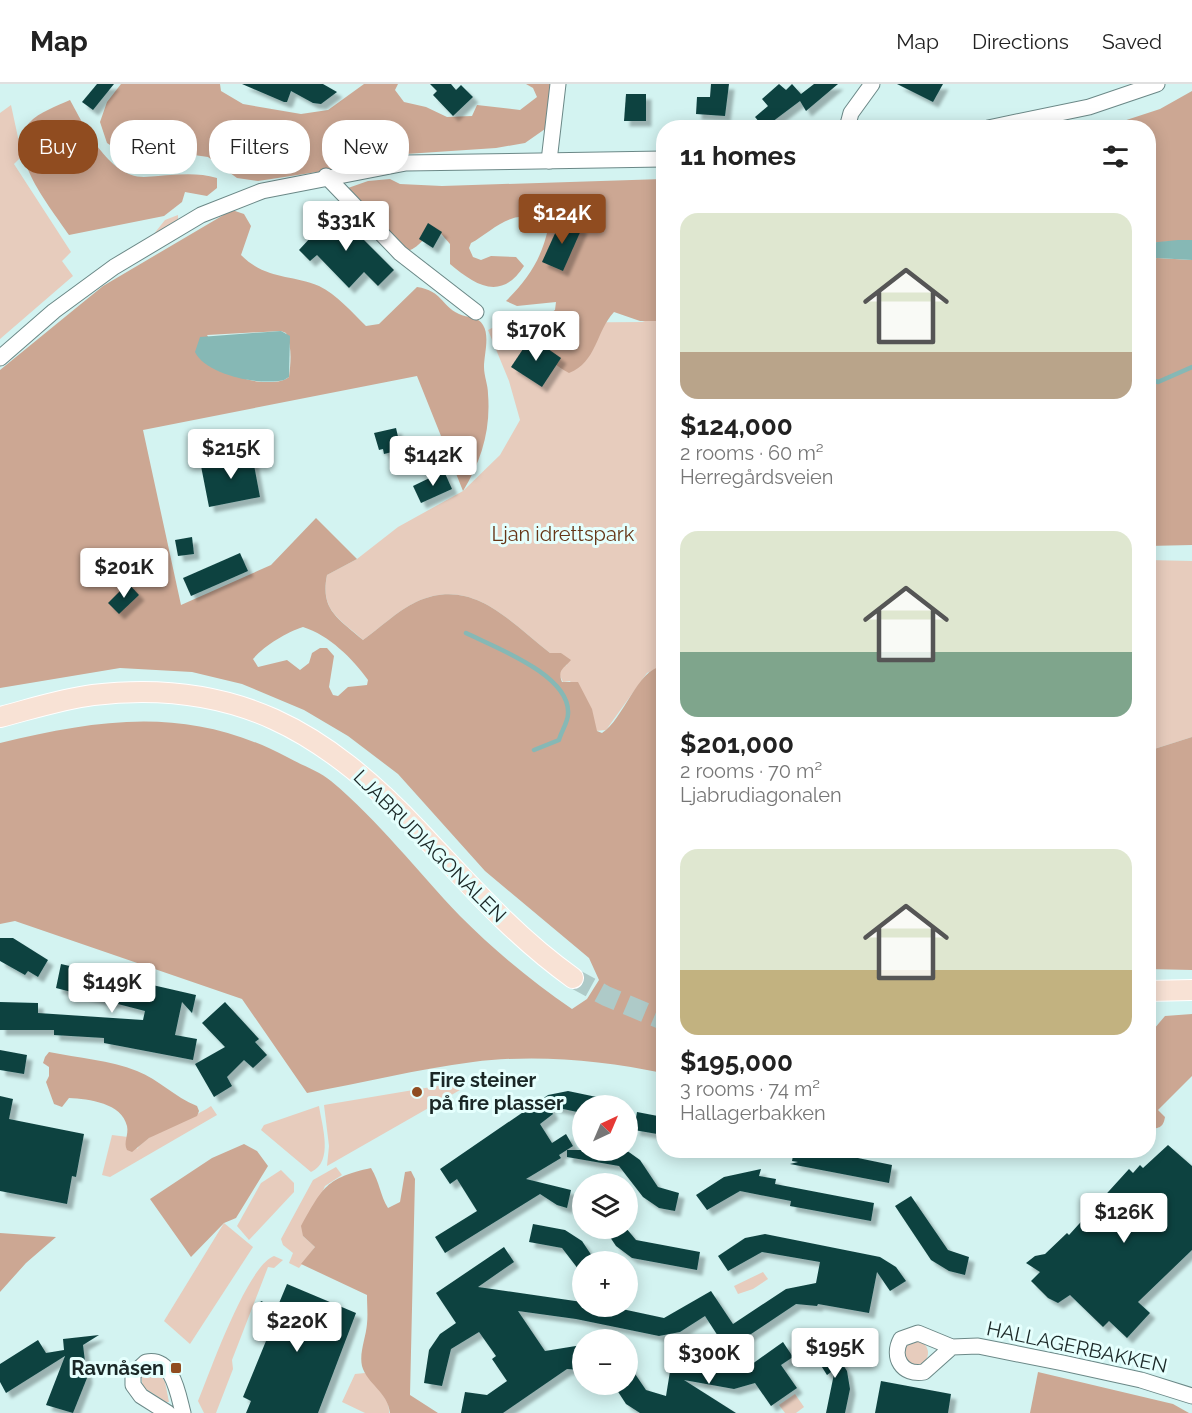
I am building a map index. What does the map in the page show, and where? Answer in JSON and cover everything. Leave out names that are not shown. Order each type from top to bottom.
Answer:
[{"type":"main road","name":"LJABRUDIAGONALEN","points":[[0,717],[91,696],[150,691],[178,693],[233,704],[287,724],[337,755],[370,782],[505,922],[526,942],[573,978]]},
{"type":"main road","points":[[1156,991],[1192,990]]},
{"type":"street","points":[[549,161],[558,84]]},
{"type":"street","points":[[849,120],[851,113],[872,84]]},
{"type":"street","points":[[1026,120],[1089,107],[1157,84]]},
{"type":"street","points":[[0,358],[77,293],[201,215],[262,190],[326,176],[406,163],[656,159]]},
{"type":"street","points":[[326,176],[400,254],[476,312]]},
{"type":"street","name":"HALLAGERBAKKEN","points":[[952,1347],[978,1346],[1052,1361],[1141,1380],[1192,1396]]},
{"type":"street","points":[[168,1413],[141,1396],[132,1385],[134,1374],[146,1362],[159,1362],[169,1371],[183,1413]]},
{"type":"green space","points":[[11,105],[18,137],[18,160],[14,164],[18,174],[20,174],[71,252],[62,261],[73,276],[0,339],[0,113]]},
{"type":"green space","points":[[178,215],[178,221],[153,235],[165,220]]},
{"type":"green space","name":"Ljan idrettspark","points":[[656,317],[656,669],[647,673],[606,730],[596,731],[570,681],[563,682],[559,674],[562,667],[567,665],[561,653],[550,653],[504,616],[472,598],[436,595],[416,602],[363,640],[333,613],[326,597],[327,575],[357,559],[398,527],[463,491],[500,455],[520,420],[509,381],[488,330],[502,323],[642,322]]},
{"type":"green space","points":[[1156,560],[1192,561],[1192,737],[1156,748]]},
{"type":"green space","points":[[464,1083],[467,1086],[327,1166],[329,1146],[324,1105]]},
{"type":"green space","points":[[211,1106],[217,1115],[110,1177],[102,1175],[112,1135],[128,1137],[137,1149],[152,1136]]},
{"type":"green space","points":[[319,1106],[324,1133],[324,1152],[318,1167],[311,1172],[261,1130],[264,1125]]},
{"type":"green space","points":[[336,1167],[342,1175],[325,1186],[303,1236],[315,1247],[299,1268],[289,1263],[293,1253],[283,1245],[281,1239],[313,1180]]},
{"type":"green space","points":[[281,1170],[294,1183],[294,1192],[249,1240],[237,1226],[261,1183]]},
{"type":"green space","points":[[224,1223],[253,1247],[190,1344],[164,1321]]},
{"type":"green space","points":[[274,1256],[283,1260],[274,1268],[268,1267],[232,1360],[233,1369],[216,1413],[204,1413],[198,1401],[230,1321],[252,1279],[263,1264]]},
{"type":"green space","points":[[763,1272],[768,1279],[753,1289],[738,1294],[734,1286]]},
{"type":"green space","points":[[916,1341],[921,1342],[927,1348],[927,1358],[921,1364],[916,1365],[911,1364],[905,1358],[904,1353],[905,1348],[911,1342]]},
{"type":"green space","points":[[147,1371],[158,1371],[165,1382],[169,1402],[143,1387],[141,1376]]},
{"type":"green space","points":[[365,1373],[385,1396],[389,1413],[365,1413],[342,1402],[355,1374]]},
{"type":"green space","points":[[795,1394],[804,1407],[796,1413],[785,1413],[779,1405]]},
{"type":"shaded area","points":[[121,84],[220,84],[221,91],[243,104],[301,114],[328,110],[364,84],[398,84],[395,90],[404,102],[426,107],[447,117],[472,116],[477,105],[520,110],[537,97],[533,88],[526,84],[556,84],[545,129],[525,143],[496,148],[409,154],[409,120],[322,120],[322,171],[310,173],[310,120],[209,120],[209,158],[197,155],[197,120],[110,120],[110,145],[107,143],[100,122],[107,102]]},
{"type":"shaded area","points":[[1192,91],[1192,240],[1156,242],[1156,120],[1126,120],[1160,109]]},
{"type":"shaded area","points":[[70,100],[81,120],[32,120],[43,112]]},
{"type":"shaded area","points":[[98,147],[110,161],[110,174],[144,177],[190,174],[208,176],[217,178],[217,188],[207,196],[185,192],[182,202],[164,216],[69,235],[30,174],[98,174]]},
{"type":"shaded area","points":[[231,174],[304,174],[258,181],[237,178]]},
{"type":"shaded area","points":[[390,179],[400,184],[442,186],[656,179],[656,321],[640,321],[614,312],[603,328],[591,354],[585,362],[569,373],[543,353],[539,340],[538,321],[555,310],[556,302],[517,306],[506,301],[533,268],[542,250],[548,229],[532,218],[519,217],[497,226],[471,243],[469,248],[473,257],[481,260],[491,256],[516,257],[524,266],[506,284],[497,287],[488,286],[469,278],[450,264],[450,244],[437,229],[408,251],[348,188],[368,181]]},
{"type":"shaded area","points":[[232,210],[244,214],[251,226],[241,255],[250,263],[269,273],[308,282],[325,289],[366,326],[379,324],[417,287],[437,295],[448,307],[462,315],[481,322],[485,329],[486,340],[484,367],[488,391],[488,420],[480,457],[463,491],[417,376],[143,430],[181,605],[271,565],[316,518],[357,559],[327,575],[326,597],[339,619],[363,640],[416,602],[436,595],[455,594],[472,598],[504,616],[550,653],[561,653],[571,660],[561,672],[562,682],[578,682],[592,709],[597,731],[602,733],[617,717],[638,685],[656,668],[656,1072],[568,1060],[496,1060],[431,1068],[307,1093],[242,999],[15,921],[0,924],[0,743],[75,727],[110,723],[146,721],[181,724],[216,730],[251,741],[326,777],[349,796],[473,929],[528,977],[572,1009],[587,999],[599,980],[589,958],[485,871],[398,774],[348,736],[304,710],[242,684],[192,672],[120,668],[0,688],[0,370],[103,286]],"holes":[[[281,331],[286,333],[291,360],[289,377],[272,382],[254,381],[236,374],[230,369],[207,335]],[[303,627],[340,649],[368,680],[367,685],[348,687],[338,696],[333,695],[329,687],[334,656],[327,648],[320,648],[312,653],[309,663],[300,670],[287,660],[258,667],[253,659],[263,649],[290,632]]]},
{"type":"shaded area","points":[[1156,258],[1192,260],[1192,545],[1156,546]]},
{"type":"shaded area","points":[[1192,737],[1192,970],[1156,969],[1156,748]]},
{"type":"shaded area","points":[[1192,1014],[1192,1076],[1158,1110],[1165,1117],[1161,1126],[1156,1128],[1156,1027],[1165,1016]]},
{"type":"shaded area","points":[[49,1052],[105,1062],[137,1071],[197,1106],[199,1111],[197,1116],[149,1138],[132,1152],[127,1150],[127,1126],[124,1118],[112,1107],[95,1101],[69,1098],[62,1107],[54,1104],[46,1082],[49,1067],[43,1063]]},
{"type":"shaded area","points":[[244,1144],[257,1151],[268,1166],[236,1218],[224,1223],[191,1257],[150,1199],[212,1158]]},
{"type":"shaded area","points":[[371,1168],[388,1208],[400,1202],[405,1172],[411,1171],[415,1179],[410,1395],[438,1413],[390,1413],[385,1399],[368,1378],[362,1366],[367,1295],[301,1264],[315,1247],[303,1236],[301,1226],[321,1193],[335,1180]]},
{"type":"shaded area","points":[[0,1233],[56,1237],[26,1263],[0,1292]]},
{"type":"shaded area","points":[[1038,1372],[1173,1404],[1189,1413],[1030,1413]]},
{"type":"water","points":[[1192,240],[1192,260],[1156,258],[1156,242]]},
{"type":"water","points":[[281,331],[290,336],[289,377],[284,380],[248,380],[222,373],[201,360],[195,352],[200,337]]},
{"type":"building","points":[[97,84],[114,84],[93,110],[82,102]]},
{"type":"building","points":[[242,84],[323,84],[337,92],[321,104],[313,103],[291,91],[287,102],[284,102]]},
{"type":"building","points":[[430,84],[451,84],[456,90],[461,85],[473,97],[453,116],[433,95],[437,91]]},
{"type":"building","points":[[711,84],[729,84],[725,116],[696,114],[697,97],[710,97]]},
{"type":"building","points":[[779,84],[786,90],[792,84],[801,94],[814,84],[838,84],[806,111],[800,101],[775,120],[757,120],[755,117],[768,106],[762,99]]},
{"type":"building","points":[[897,84],[943,84],[933,102]]},
{"type":"building","points":[[626,94],[646,94],[646,121],[624,121]]},
{"type":"building","points":[[335,211],[394,270],[378,286],[364,272],[349,288],[317,255],[310,261],[299,250]]},
{"type":"building","points":[[562,218],[582,228],[563,271],[542,262]]},
{"type":"building","points":[[428,223],[442,232],[433,248],[419,239]]},
{"type":"building","points":[[531,337],[561,358],[542,387],[511,367]]},
{"type":"building","points":[[396,428],[400,445],[395,446],[396,451],[384,454],[383,449],[379,450],[374,433]]},
{"type":"building","points":[[251,449],[260,497],[209,507],[201,466],[234,460],[233,453]]},
{"type":"building","points":[[444,471],[452,489],[421,503],[413,486]]},
{"type":"building","points":[[192,537],[194,554],[178,556],[175,540]]},
{"type":"building","points":[[240,553],[248,571],[191,596],[183,578]]},
{"type":"building","points":[[128,583],[139,595],[119,614],[108,603]]},
{"type":"building","points":[[0,938],[13,938],[48,960],[38,977],[28,971],[25,975],[0,961]]},
{"type":"building","points":[[61,964],[196,995],[192,1013],[182,1002],[175,1035],[197,1039],[193,1060],[104,1043],[104,1038],[54,1035],[54,1030],[0,1030],[0,1002],[38,1003],[38,1013],[143,1020],[145,1011],[56,988]]},
{"type":"building","points":[[225,1002],[259,1039],[255,1042],[267,1055],[253,1068],[244,1060],[227,1077],[232,1086],[214,1097],[195,1064],[225,1047],[202,1023]]},
{"type":"building","points":[[0,1050],[27,1055],[24,1074],[0,1070]]},
{"type":"building","points":[[568,1091],[587,1095],[572,1095],[572,1111],[549,1106],[553,1114],[540,1124],[552,1143],[566,1134],[572,1147],[559,1155],[561,1158],[526,1179],[571,1190],[567,1208],[557,1205],[540,1194],[445,1253],[435,1237],[477,1211],[457,1179],[450,1184],[440,1169],[548,1095]]},
{"type":"building","points":[[0,1096],[13,1099],[9,1119],[84,1134],[76,1177],[72,1176],[67,1204],[0,1191]]},
{"type":"building","points":[[638,1112],[656,1116],[656,1134],[638,1131]]},
{"type":"building","points":[[1168,1145],[1192,1166],[1192,1250],[1138,1302],[1150,1313],[1127,1338],[1109,1321],[1103,1327],[1070,1295],[1058,1303],[1048,1298],[1031,1281],[1040,1272],[1026,1263],[1035,1256],[1045,1254],[1067,1233],[1069,1235],[1129,1169],[1133,1173],[1140,1165],[1143,1168]]},
{"type":"building","points":[[567,1150],[572,1150],[572,1158],[567,1157]]},
{"type":"building","points":[[793,1158],[858,1158],[892,1165],[889,1183],[790,1164],[798,1162],[792,1161]]},
{"type":"building","points":[[638,1159],[658,1187],[679,1193],[675,1211],[659,1208],[643,1197],[638,1191],[638,1173],[624,1173],[619,1166],[590,1161],[638,1161]]},
{"type":"building","points":[[761,1169],[759,1176],[776,1179],[775,1184],[874,1203],[871,1221],[790,1206],[791,1201],[740,1191],[707,1210],[696,1195],[724,1177]]},
{"type":"building","points":[[911,1196],[948,1250],[969,1257],[965,1275],[949,1271],[931,1260],[895,1206]]},
{"type":"building","points":[[533,1224],[565,1230],[572,1235],[572,1239],[582,1241],[589,1251],[572,1251],[572,1261],[562,1248],[529,1242]]},
{"type":"building","points":[[765,1234],[880,1257],[896,1267],[906,1281],[890,1291],[877,1272],[869,1313],[818,1304],[817,1306],[796,1304],[727,1350],[705,1316],[680,1332],[659,1336],[638,1332],[638,1329],[625,1329],[518,1311],[545,1351],[572,1347],[572,1369],[567,1369],[503,1413],[461,1413],[465,1392],[487,1395],[507,1381],[492,1359],[496,1356],[479,1332],[451,1349],[442,1386],[424,1383],[429,1350],[440,1334],[456,1323],[436,1293],[504,1247],[514,1262],[478,1287],[572,1301],[572,1317],[638,1317],[638,1312],[664,1318],[711,1291],[733,1324],[786,1289],[816,1283],[820,1262],[762,1252],[728,1271],[718,1256],[745,1238]]},
{"type":"building","points":[[611,1239],[635,1239],[700,1252],[697,1270],[638,1259],[638,1251],[623,1251]]},
{"type":"building","points":[[287,1284],[356,1313],[318,1413],[246,1413],[251,1401],[243,1397],[266,1341],[258,1338],[265,1321],[254,1316],[261,1301],[277,1308]]},
{"type":"building","points":[[99,1335],[83,1345],[87,1378],[73,1413],[46,1405],[65,1356],[6,1393],[0,1382],[0,1364],[38,1340],[46,1353],[64,1350],[63,1339]]},
{"type":"building","points":[[783,1342],[793,1357],[781,1365],[797,1388],[771,1406],[755,1383],[734,1389],[684,1380],[736,1413],[640,1413],[626,1404],[620,1395],[638,1395],[638,1378],[646,1390],[666,1396],[672,1359],[741,1372]]},
{"type":"building","points":[[828,1342],[847,1371],[850,1389],[845,1413],[826,1413],[835,1369],[827,1375],[813,1353]]},
{"type":"building","points":[[881,1381],[951,1394],[948,1413],[875,1413]]},
{"type":"waterway","points":[[1156,381],[1192,367]]},
{"type":"waterway","points":[[466,633],[529,664],[557,687],[566,700],[568,717],[559,740],[534,750]]},
{"type":"tunnel","points":[[573,978],[606,996],[656,1017]]},
{"type":"place","name":"Fire steiner på fire plasser","points":[[417,1092]]},
{"type":"place","name":"Ravnåsen","points":[[176,1368]]}]
